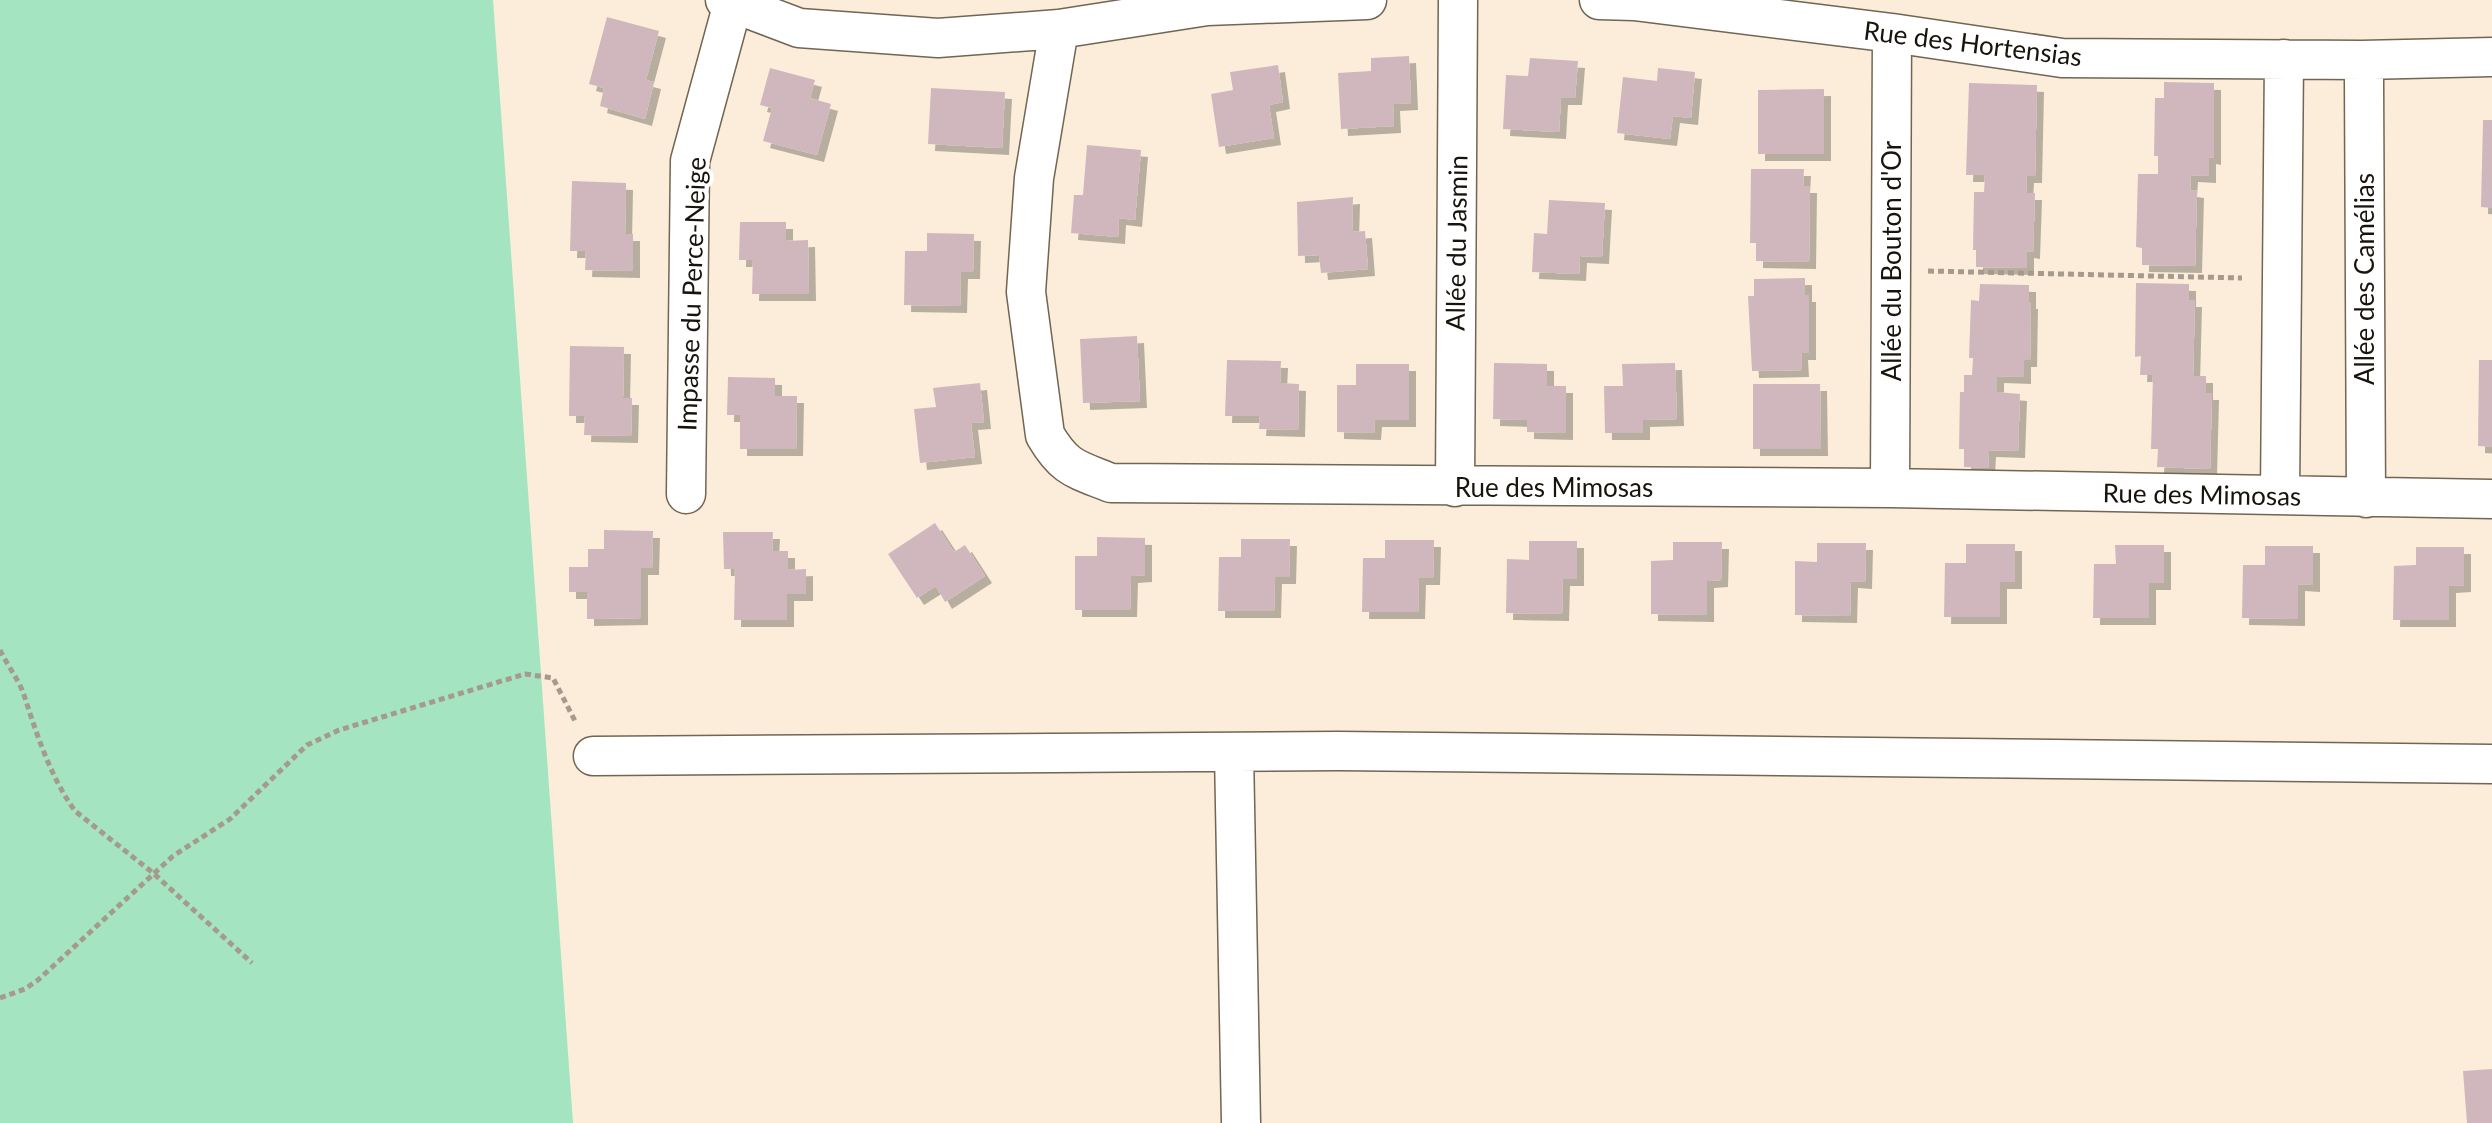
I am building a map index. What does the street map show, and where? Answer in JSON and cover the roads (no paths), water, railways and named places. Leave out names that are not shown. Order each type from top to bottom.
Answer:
[{"type":"street","points":[[729,2],[799,28],[938,38],[1059,29],[1207,6],[1367,0]]},
{"type":"street","name":"Allée du Jasmin","points":[[1455,487],[1458,0]]},
{"type":"street","name":"Rue des Hortensias","points":[[1599,0],[1634,1],[1892,33],[2062,58],[2362,60],[2492,57]]},
{"type":"street","name":"Impasse du Perce-Neige","points":[[686,494],[690,161],[729,2]]},
{"type":"street","name":"Rue des Mimosas","points":[[1059,29],[1034,178],[1026,292],[1045,435],[1069,467],[1111,483],[1890,488],[2492,499]]},
{"type":"street","name":"Allée du Bouton d'Or","points":[[1890,488],[1892,33]]},
{"type":"street","points":[[2280,495],[2284,59]]},
{"type":"street","name":"Allée des Camélias","points":[[2362,60],[2366,498]]},
{"type":"street","points":[[1234,752],[1241,1123]]},
{"type":"street","points":[[593,756],[1234,752],[2492,764]]}]
